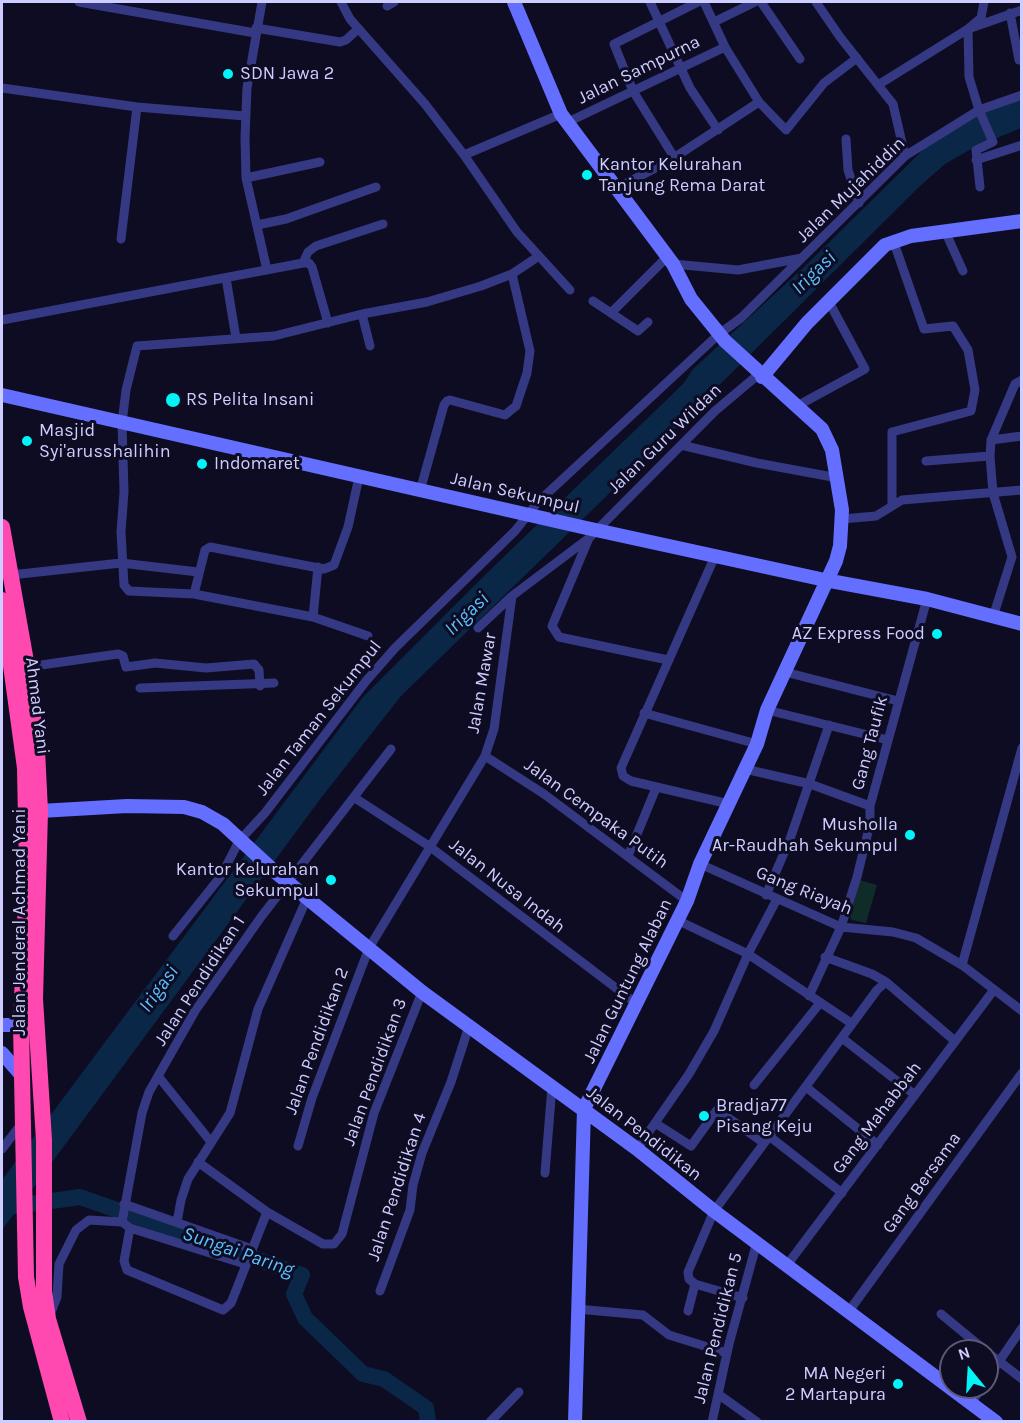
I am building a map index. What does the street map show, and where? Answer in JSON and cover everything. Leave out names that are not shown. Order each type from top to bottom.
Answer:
[{"type":"highway","name":"Jalan Jenderal Achmad Yani","points":[[2,527],[11,575],[14,671],[37,750],[40,811],[32,906]]},
{"type":"highway","name":"Ahmad Yani","points":[[2,600],[14,671],[25,768],[32,906],[21,1025],[28,1290],[62,1422]]},
{"type":"highway","name":"Jalan Jenderal Achmad Yani","points":[[31,931],[44,1140],[44,1291],[48,1319],[79,1422]]},
{"type":"street","points":[[79,2],[339,42],[346,40],[358,29]]},
{"type":"street","points":[[262,2],[245,116],[246,178],[267,270]]},
{"type":"street","points":[[341,2],[358,29],[425,104],[464,155],[517,232],[570,290]]},
{"type":"street","name":"Jalan Guntung Alaban","points":[[514,2],[564,118],[670,261],[691,299],[722,338],[758,374],[822,429],[829,441],[838,478],[842,519],[840,546],[767,710],[757,744],[700,864],[687,901],[584,1109],[575,1422]]},
{"type":"street","points":[[650,2],[690,88],[718,130]]},
{"type":"street","points":[[674,157],[633,92],[614,44],[698,2]]},
{"type":"street","points":[[704,2],[725,47],[759,102],[778,124],[788,129],[824,83],[857,58]]},
{"type":"street","points":[[714,22],[754,2]]},
{"type":"street","points":[[761,2],[800,59]]},
{"type":"street","points":[[816,2],[893,104],[905,156]]},
{"type":"street","points":[[878,85],[968,29],[981,18],[984,2]]},
{"type":"street","points":[[968,29],[1022,10]]},
{"type":"street","points":[[1010,13],[1019,60]]},
{"type":"street","points":[[968,29],[969,77],[993,142],[976,150],[980,187]]},
{"type":"street","name":"Jalan Sampurna","points":[[464,155],[633,92],[725,47]]},
{"type":"street","points":[[2,88],[136,107],[245,116]]},
{"type":"street","name":"Jalan Mujahiddin","points":[[534,516],[722,338],[905,156],[981,113],[1022,95]]},
{"type":"street","points":[[615,189],[674,157],[759,102]]},
{"type":"street","points":[[120,238],[136,107]]},
{"type":"street","points":[[846,139],[848,170],[858,203]]},
{"type":"street","points":[[976,160],[1022,146]]},
{"type":"street","points":[[246,178],[320,162]]},
{"type":"street","points":[[257,225],[286,219],[376,187]]},
{"type":"street","points":[[758,374],[855,273],[893,240],[1022,221]]},
{"type":"street","points":[[303,263],[308,252],[316,246],[383,224]]},
{"type":"street","points":[[945,231],[963,271]]},
{"type":"street","points":[[892,504],[892,432],[971,411],[975,390],[968,350],[953,326],[924,329],[893,240]]},
{"type":"street","points":[[368,636],[334,622],[313,617],[194,594],[129,591],[124,585],[121,563],[123,423],[126,390],[137,346],[180,345],[274,336],[362,314],[427,302],[512,274],[539,256]]},
{"type":"street","points":[[611,313],[670,261],[738,270],[804,257]]},
{"type":"street","points":[[2,320],[309,263],[328,322]]},
{"type":"street","points":[[420,490],[447,401],[505,415],[516,406],[527,373],[530,351],[512,274]]},
{"type":"street","points":[[226,278],[236,338]]},
{"type":"street","points":[[593,301],[638,331],[648,322]]},
{"type":"street","points":[[797,406],[865,369],[829,302]]},
{"type":"street","points":[[362,314],[370,346]]},
{"type":"street","name":"Jalan Guru Wildan","points":[[589,531],[758,374]]},
{"type":"street","points":[[993,617],[1012,557],[993,493],[991,440],[1015,384],[1022,380]]},
{"type":"street","name":"Jalan Sekumpul","points":[[2,395],[534,516],[589,531],[927,599],[1022,624]]},
{"type":"street","points":[[991,440],[1022,436]]},
{"type":"street","points":[[681,445],[757,463],[838,478]]},
{"type":"street","points":[[926,460],[990,456]]},
{"type":"street","points":[[194,594],[205,550],[213,547],[329,568],[338,561],[359,477]]},
{"type":"street","points":[[842,519],[876,516],[892,504],[902,500],[1022,490]]},
{"type":"street","name":"Jalan Taman Sekumpul","points":[[173,936],[221,876],[265,813],[395,648],[515,531],[534,516]]},
{"type":"street","points":[[478,628],[589,531]]},
{"type":"street","points":[[589,531],[552,626],[559,637],[668,660]]},
{"type":"street","points":[[716,556],[621,768],[622,773],[631,782],[729,804]]},
{"type":"street","points":[[11,575],[121,563],[198,572]]},
{"type":"street","points":[[313,617],[318,567]]},
{"type":"street","name":"Jalan Mawar","points":[[369,948],[429,846],[455,807],[484,756],[495,729],[512,596]]},
{"type":"street","name":"Gang Taufik","points":[[809,996],[825,957],[841,927],[868,832],[870,806],[927,599]]},
{"type":"street","points":[[14,671],[118,654],[123,656],[124,664],[130,667],[155,663],[206,668],[254,664],[259,670],[260,686]]},
{"type":"street","points":[[785,672],[898,701]]},
{"type":"street","points":[[140,688],[260,686],[274,683]]},
{"type":"street","points":[[767,710],[888,740]]},
{"type":"street","points":[[644,713],[757,744]]},
{"type":"street","points":[[766,895],[810,784],[829,724]]},
{"type":"street","points":[[962,965],[1022,748]]},
{"type":"street","name":"Jalan Pendidikan 1","points":[[249,1256],[231,1303],[228,1307],[218,1309],[127,1270],[124,1261],[124,1216],[142,1113],[158,1076],[195,1011],[289,881],[391,749]]},
{"type":"street","name":"Jalan Cempaka Putih","points":[[484,756],[544,794],[687,901]]},
{"type":"street","points":[[745,769],[810,784],[870,806]]},
{"type":"street","points":[[628,856],[656,788]]},
{"type":"street","name":"Jalan Nusa Indah","points":[[355,798],[429,846],[637,1004]]},
{"type":"street","name":"Jalan Pendidikan","points":[[40,811],[127,806],[184,807],[202,812],[223,824],[242,844],[422,992],[584,1109],[996,1422]]},
{"type":"street","name":"Gang Riayah","points":[[700,864],[841,927],[893,932],[916,938],[962,965],[1022,1011]]},
{"type":"street","points":[[177,1222],[180,1200],[198,1162],[230,1113],[258,1009],[308,896]]},
{"type":"street","points":[[637,1149],[689,1074],[714,1031],[748,954],[777,899]]},
{"type":"street","points":[[677,920],[748,954],[851,1023]]},
{"type":"street","name":"Jalan Pendidikan 2","points":[[298,1146],[312,1098],[369,948]]},
{"type":"street","points":[[825,957],[872,974],[886,982],[955,1041]]},
{"type":"street","points":[[743,1299],[695,1284],[689,1279],[688,1272],[714,1210],[851,1023],[886,982]]},
{"type":"street","name":"Gang Mahabbah","points":[[788,1265],[993,991]]},
{"type":"street","name":"Jalan Pendidikan 3","points":[[267,1212],[330,1246],[338,1241],[352,1200],[374,1113],[422,992]]},
{"type":"street","points":[[754,1084],[820,1004]]},
{"type":"street","points":[[2,1025],[21,1025]]},
{"type":"street","name":"Jalan Pendidikan 4","points":[[380,1290],[410,1210],[412,1185],[422,1154],[451,1082],[469,1026]]},
{"type":"street","points":[[842,1038],[915,1095]]},
{"type":"street","points":[[2,1053],[22,1076]]},
{"type":"street","name":"Gang Bersama","points":[[849,1311],[1022,1073]]},
{"type":"street","points":[[158,1076],[211,1142]]},
{"type":"street","points":[[545,1173],[552,1086]]},
{"type":"street","points":[[806,1087],[878,1145]]},
{"type":"street","points":[[655,1123],[691,1146],[717,1110],[767,1140],[842,1193]]},
{"type":"street","points":[[2,1149],[22,1123]]},
{"type":"street","points":[[198,1162],[267,1212],[249,1256]]},
{"type":"street","points":[[124,1216],[249,1256]]},
{"type":"street","points":[[48,1319],[56,1303],[59,1264],[76,1230],[89,1220],[124,1216],[177,1222],[249,1256]]},
{"type":"street","name":"Jalan Pendidikan 5","points":[[711,1422],[757,1242]]},
{"type":"street","points":[[688,1311],[695,1284]]},
{"type":"street","points":[[577,1309],[643,1315],[669,1335],[727,1353]]},
{"type":"street","points":[[942,1314],[972,1339]]},
{"type":"street","points":[[1022,1328],[999,1362],[1022,1379]]},
{"type":"street","points":[[490,1422],[519,1392]]},
{"type":"street","points":[[718,1394],[757,1422]]},
{"type":"street","points":[[970,1403],[973,1399]]},
{"type":"green space","points":[[859,880],[877,885],[866,923],[852,920],[850,916]]},
{"type":"water","name":"Irigasi","points":[[1021,98],[1021,128],[973,148],[945,164],[920,186],[401,696],[321,798],[2,1230],[2,1180],[363,697],[487,573],[683,384],[693,369],[802,269],[931,142],[972,116]]},
{"type":"waterway","name":"Sungai Paring","points":[[2,1208],[80,1197],[302,1275],[294,1294],[305,1318],[363,1374],[384,1379],[426,1408],[428,1422]]},
{"type":"place","name":"SDN Jawa 2","points":[[228,74]]},
{"type":"place","name":"Kantor Kelurahan Tanjung Rema Darat","points":[[587,175]]},
{"type":"place","name":"RS Pelita Insani","points":[[173,400]]},
{"type":"place","name":"Masjid Syi'arusshalihin","points":[[27,441]]},
{"type":"place","name":"Indomaret","points":[[202,464]]},
{"type":"place","name":"AZ Express Food","points":[[937,634]]},
{"type":"place","name":"Musholla Ar-Raudhah Sekumpul","points":[[910,835]]},
{"type":"place","name":"Kantor Kelurahan Sekumpul","points":[[331,880]]},
{"type":"place","name":"Bradja77 Pisang Keju","points":[[704,1116]]},
{"type":"place","name":"MA Negeri 2 Martapura","points":[[898,1384]]}]
